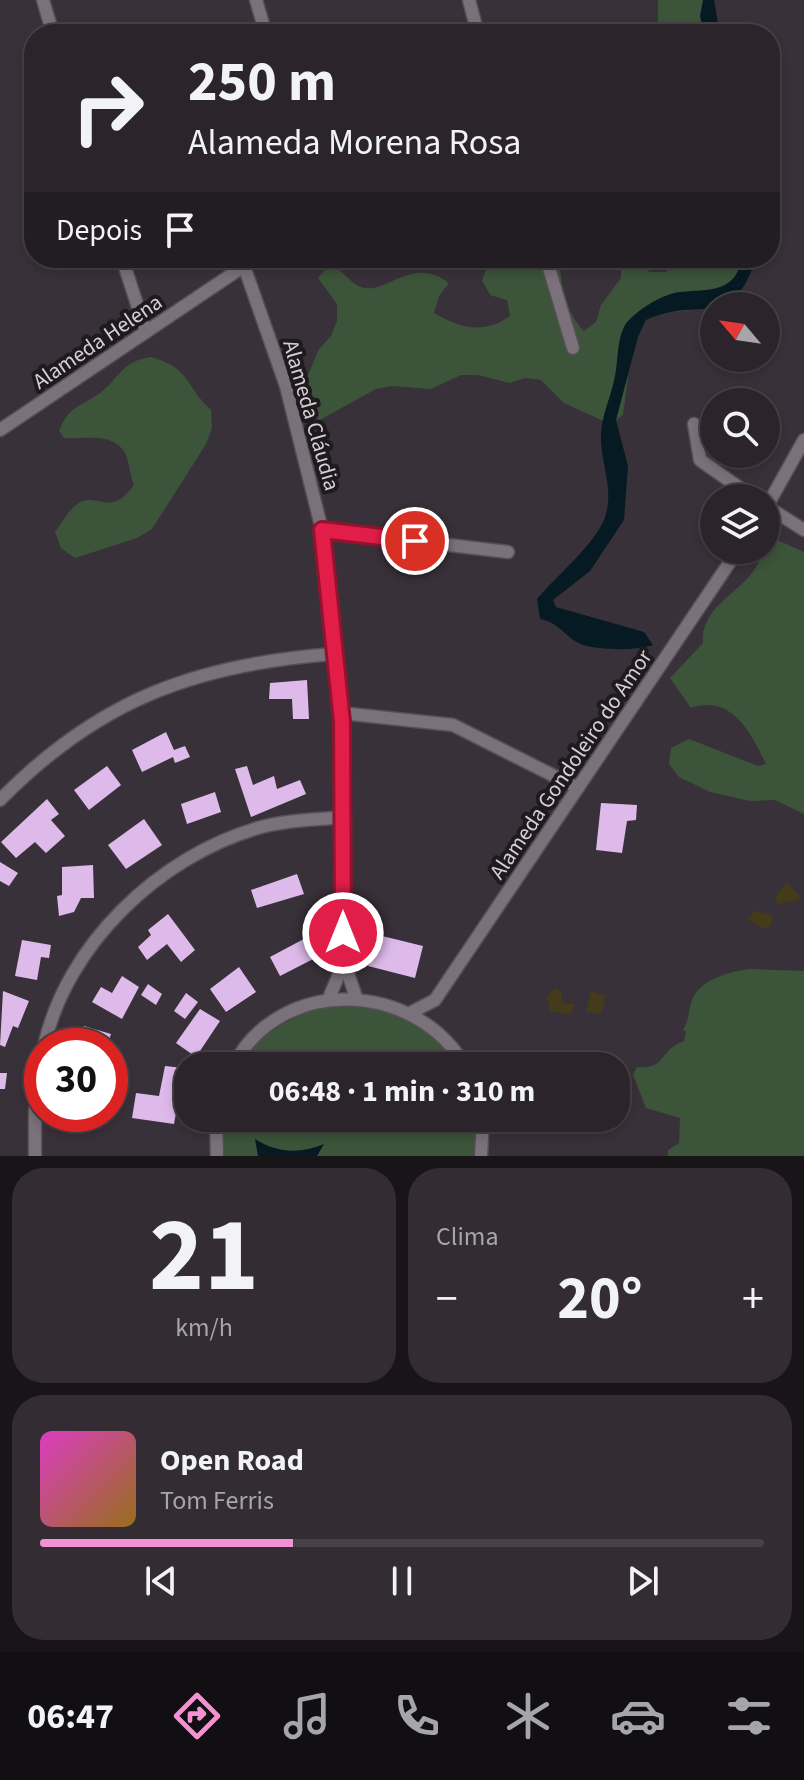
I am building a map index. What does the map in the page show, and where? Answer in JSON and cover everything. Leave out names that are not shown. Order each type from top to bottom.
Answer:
[{"type":"street","points":[[43,0],[50,24]]},
{"type":"street","points":[[256,0],[263,24]]},
{"type":"street","points":[[469,0],[475,24]]},
{"type":"street","points":[[125,268],[146,332]]},
{"type":"street","name":"Alameda Helena","points":[[0,430],[241,268]]},
{"type":"street","name":"Alameda Cláudia","points":[[245,268],[286,386],[322,530],[341,713],[344,962]]},
{"type":"street","points":[[549,268],[573,348]]},
{"type":"street","points":[[694,424],[700,460],[734,484]]},
{"type":"street","points":[[779,484],[804,440]]},
{"type":"street","points":[[780,515],[804,530]]},
{"type":"street","points":[[322,530],[508,552]]},
{"type":"street","name":"Alameda Gondoleiro do Amor","points":[[410,1013],[435,1000],[729,564]]},
{"type":"street","points":[[0,800],[66,740],[159,690],[192,677],[264,659],[334,654]]},
{"type":"street","points":[[341,713],[453,725],[578,788]]},
{"type":"street","points":[[51,1028],[68,984],[107,924],[148,887],[206,850],[260,827],[343,817]]},
{"type":"street","points":[[329,998],[344,962]]},
{"type":"street","points":[[344,962],[357,1000]]},
{"type":"street","points":[[244,1052],[262,1030],[298,1008],[329,998],[383,1002],[410,1013],[435,1030],[457,1052]]},
{"type":"street","points":[[435,1000],[435,1030]]},
{"type":"street","points":[[35,1132],[35,1156]]},
{"type":"street","points":[[216,1132],[217,1156]]},
{"type":"street","points":[[481,1156],[482,1132]]},
{"type":"green space","points":[[658,0],[710,0],[706,24],[658,24]]},
{"type":"green space","points":[[327,268],[338,268],[355,284],[365,288],[375,288],[409,275],[435,275],[449,283],[439,296],[434,313],[463,326],[491,326],[510,316],[507,300],[490,295],[482,280],[487,268],[561,268],[565,297],[584,331],[596,322],[601,305],[621,278],[621,268],[666,272],[671,268],[750,268],[730,292],[700,292],[700,308],[647,317],[632,347],[623,415],[610,424],[564,403],[541,380],[525,378],[510,383],[478,375],[461,375],[431,389],[392,386],[376,389],[318,421],[304,409],[298,379],[306,380],[319,349],[331,336],[337,321],[337,304],[318,278]]},
{"type":"green space","points":[[151,357],[181,372],[211,410],[212,428],[206,444],[152,529],[137,538],[75,558],[61,548],[55,532],[70,511],[84,501],[117,501],[134,485],[125,453],[119,446],[105,439],[64,438],[59,431],[72,411],[100,393],[127,366]]},
{"type":"green space","points":[[780,541],[804,552],[804,814],[775,800],[750,801],[710,792],[679,777],[669,764],[671,748],[689,739],[758,766],[766,764],[754,740],[738,719],[718,706],[691,708],[670,678],[703,643],[705,628],[719,604],[758,564],[780,564]]},
{"type":"green space","points":[[750,969],[804,971],[804,1156],[668,1156],[668,1150],[679,1143],[680,1118],[646,1108],[633,1075],[637,1067],[653,1065],[684,1041],[686,1032],[683,1030],[697,991],[726,974]]},
{"type":"green space","points":[[339,1003],[392,1012],[423,1026],[450,1052],[249,1052],[282,1024]]},
{"type":"green space","points":[[221,1132],[478,1132],[477,1156],[222,1156]]},
{"type":"sand","points":[[787,883],[800,896],[799,900],[778,904],[775,897]]},
{"type":"sand","points":[[756,911],[772,915],[771,926],[764,929],[747,918]]},
{"type":"sand","points":[[555,988],[561,992],[563,1003],[574,1004],[571,1015],[550,1011],[547,997]]},
{"type":"sand","points":[[591,991],[606,996],[601,1014],[586,1012]]},
{"type":"water","points":[[703,0],[714,0],[718,24],[702,24]]},
{"type":"water","points":[[739,268],[752,268],[739,292],[700,292],[700,309],[666,313],[646,320],[638,337],[616,420],[628,466],[624,520],[590,571],[553,600],[556,607],[644,632],[653,645],[618,649],[583,645],[553,624],[540,619],[537,599],[595,536],[606,514],[608,495],[601,432],[622,332],[637,313],[663,297],[678,292],[711,289],[731,281]]},
{"type":"water","points":[[255,1139],[289,1150],[324,1144],[317,1156],[258,1156]]},
{"type":"building","points":[[307,680],[309,719],[293,719],[292,699],[269,699],[270,683]]},
{"type":"building","points":[[166,732],[174,750],[185,746],[190,757],[175,763],[173,757],[142,772],[132,750]]},
{"type":"building","points":[[107,766],[121,785],[89,810],[74,790]]},
{"type":"building","points":[[247,766],[253,785],[274,776],[277,789],[300,780],[306,794],[251,817],[235,769]]},
{"type":"building","points":[[215,792],[221,812],[187,824],[181,804]]},
{"type":"building","points":[[47,799],[59,814],[51,820],[65,836],[46,853],[35,842],[16,858],[1,842]]},
{"type":"building","points":[[601,803],[637,805],[636,820],[627,821],[622,853],[596,850]]},
{"type":"building","points":[[144,819],[162,845],[126,869],[108,845]]},
{"type":"building","points":[[0,862],[18,873],[9,886],[0,881]]},
{"type":"building","points":[[93,865],[94,898],[81,898],[74,912],[59,916],[57,896],[62,895],[62,867]]},
{"type":"building","points":[[297,874],[304,894],[257,908],[251,890]]},
{"type":"building","points":[[168,914],[195,950],[181,962],[167,944],[147,960],[138,947],[151,935],[148,930]]},
{"type":"building","points":[[315,933],[325,953],[280,976],[270,957]]},
{"type":"building","points":[[378,935],[423,946],[415,978],[368,966]]},
{"type":"building","points":[[22,940],[51,945],[49,958],[41,957],[37,980],[15,976]]},
{"type":"building","points":[[239,967],[256,992],[226,1012],[210,989]]},
{"type":"building","points":[[122,976],[139,987],[122,1019],[92,1002],[101,987],[112,993]]},
{"type":"building","points":[[148,984],[162,994],[156,1005],[141,995]]},
{"type":"building","points":[[3,991],[29,1001],[18,1028],[13,1026],[5,1047],[0,1045]]},
{"type":"building","points":[[186,993],[198,1002],[185,1019],[174,1011]]},
{"type":"building","points":[[200,1009],[220,1021],[199,1052],[189,1052],[176,1043]]},
{"type":"building","points":[[165,1066],[174,1067],[174,1124],[132,1118],[136,1093],[159,1096]]},
{"type":"building","points":[[0,1073],[7,1073],[5,1089],[0,1089]]},
{"type":"route","points":[[343,933],[342,722],[322,530],[415,541]]}]
